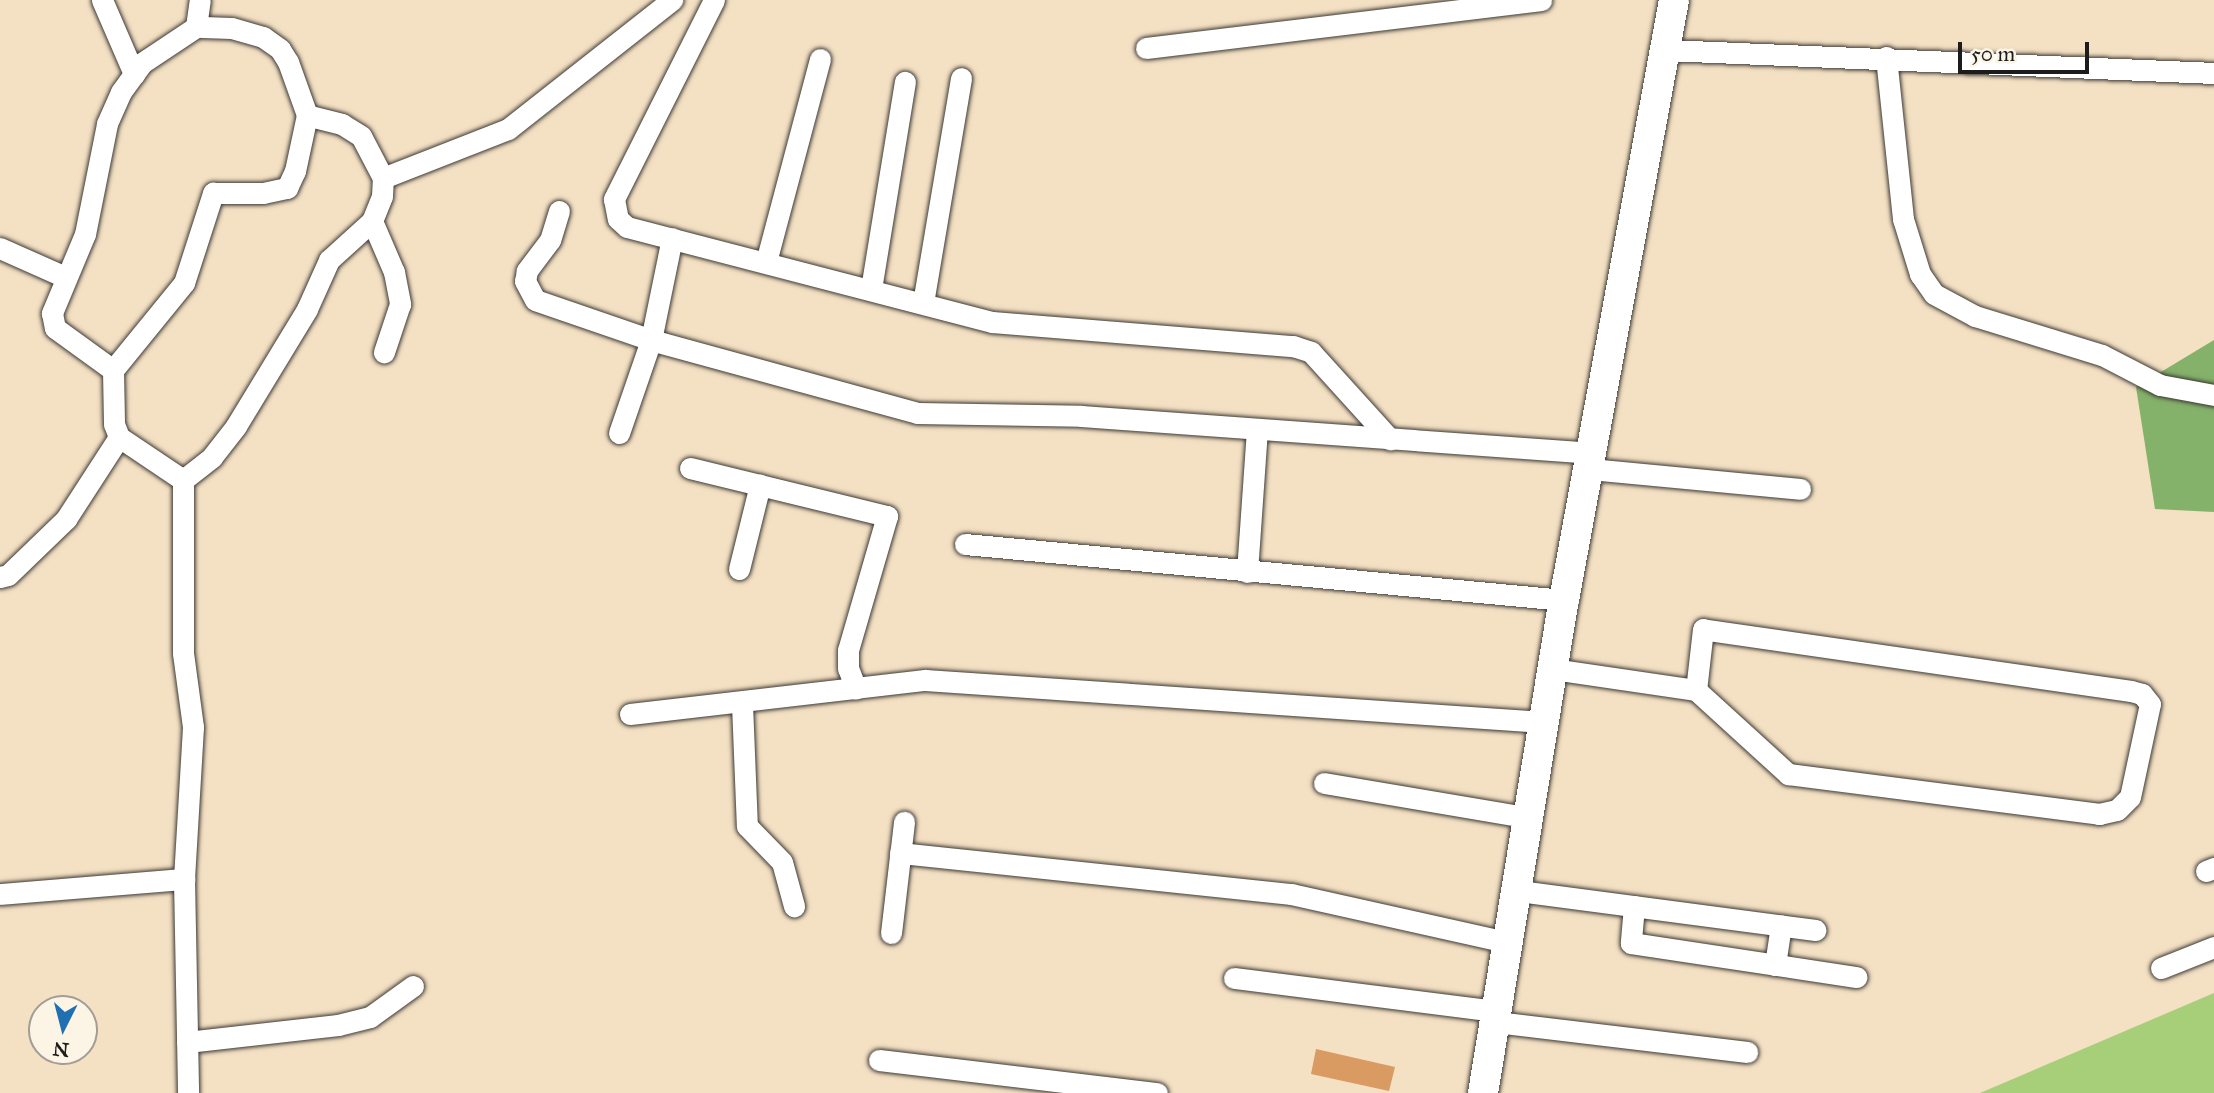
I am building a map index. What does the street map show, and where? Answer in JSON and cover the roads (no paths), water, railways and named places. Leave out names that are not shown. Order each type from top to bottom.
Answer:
[{"type":"street","points":[[102,0],[134,74]]},
{"type":"street","points":[[196,27],[200,0]]},
{"type":"street","points":[[383,178],[508,129],[673,0]]},
{"type":"street","points":[[714,0],[614,199],[618,219],[627,227],[992,322],[1293,346],[1311,352],[1390,439]]},
{"type":"street","points":[[1146,48],[1541,0]]},
{"type":"street","points":[[1483,1093],[1510,943],[1564,600],[1592,461],[1674,0]]},
{"type":"street","points":[[113,370],[55,328],[52,313],[85,234],[107,124],[142,63],[196,27],[230,28],[263,37],[280,49],[307,115],[295,171],[287,188],[263,193],[213,193],[184,283],[113,370],[114,424],[119,437],[183,480]]},
{"type":"street","points":[[1666,50],[1886,57],[2214,74]]},
{"type":"street","points":[[1886,57],[1903,219],[1920,274],[1934,294],[1975,316],[2102,355],[2160,385],[2214,395]]},
{"type":"street","points":[[766,262],[820,59]]},
{"type":"street","points":[[923,303],[961,78]]},
{"type":"street","points":[[871,289],[905,82]]},
{"type":"street","points":[[183,480],[212,457],[236,426],[307,309],[330,260],[372,222],[383,178],[360,136],[342,124],[307,115]]},
{"type":"street","points":[[559,211],[550,240],[527,271],[527,291],[548,307],[651,340],[917,413],[1081,416],[1390,439],[1592,461],[1800,489]]},
{"type":"street","points":[[372,222],[394,272],[400,304],[383,352]]},
{"type":"street","points":[[619,433],[651,340],[673,238]]},
{"type":"street","points":[[0,248],[65,277]]},
{"type":"street","points":[[1247,572],[1257,429]]},
{"type":"street","points":[[0,577],[8,575],[66,519],[119,437]]},
{"type":"street","points":[[690,468],[887,516],[849,650],[848,668],[856,689]]},
{"type":"street","points":[[183,480],[183,653],[193,727],[184,879],[188,1093]]},
{"type":"street","points":[[738,569],[760,485]]},
{"type":"street","points":[[965,544],[1564,600]]},
{"type":"street","points":[[1552,669],[1696,690],[1788,774],[2099,814],[2117,810],[2130,797],[2150,704],[2142,694],[2131,691],[1703,629],[1696,690]]},
{"type":"street","points":[[629,715],[742,704],[925,680],[1544,722]]},
{"type":"street","points":[[742,704],[747,826],[782,862],[794,906]]},
{"type":"street","points":[[1324,783],[1530,818]]},
{"type":"street","points":[[891,933],[904,822]]},
{"type":"street","points":[[900,853],[1291,894],[1510,943]]},
{"type":"street","points":[[0,894],[184,879]]},
{"type":"street","points":[[1518,891],[1815,930]]},
{"type":"street","points":[[1634,906],[1631,943],[1857,977]]},
{"type":"street","points":[[1775,965],[1781,925]]},
{"type":"street","points":[[2161,968],[2214,947]]},
{"type":"street","points":[[1234,978],[1747,1052]]},
{"type":"street","points":[[187,1042],[349,1023],[370,1017],[413,986]]},
{"type":"street","points":[[879,1060],[1157,1093]]}]
